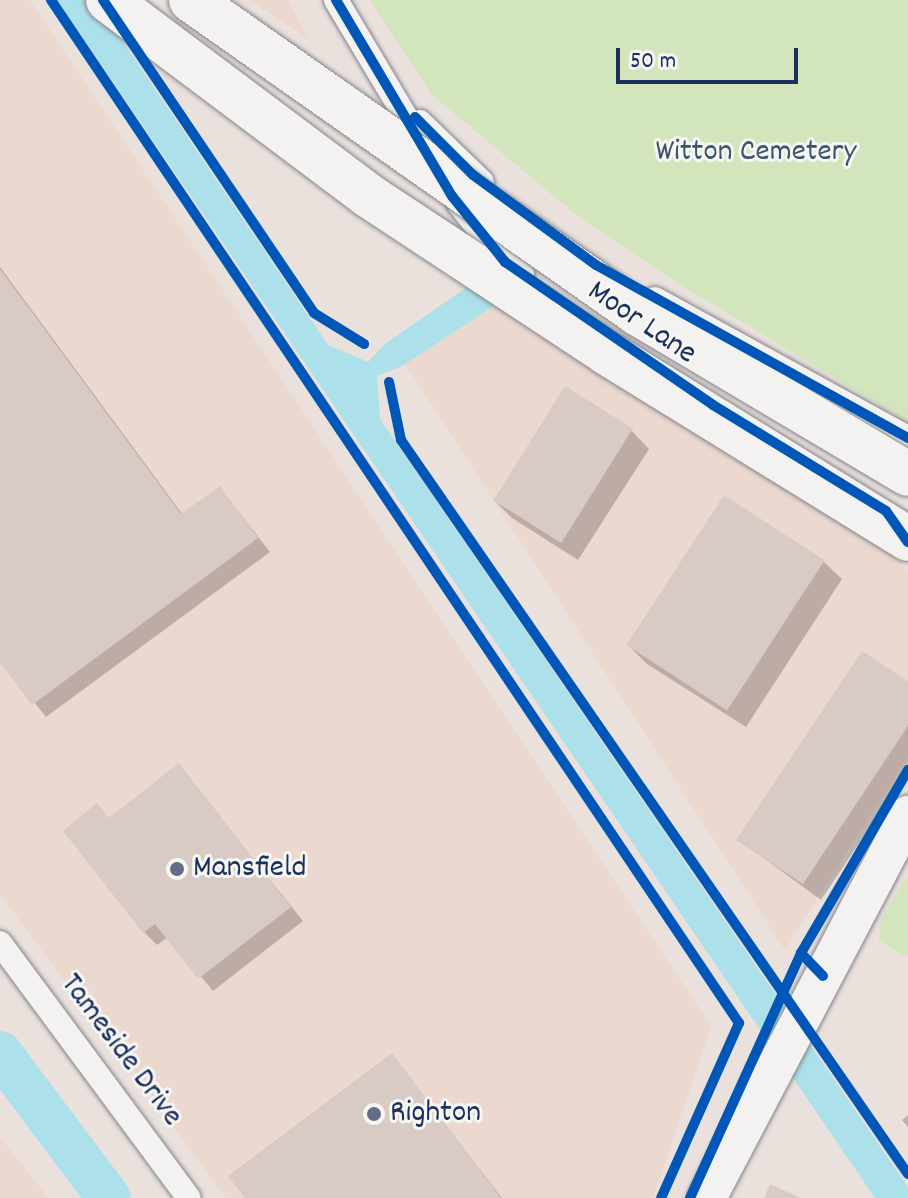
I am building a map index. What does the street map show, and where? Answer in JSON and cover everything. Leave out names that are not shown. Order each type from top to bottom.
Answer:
[{"type":"highway","points":[[108,0],[382,205],[607,353],[908,541]]},
{"type":"highway","points":[[191,0],[637,313],[908,474]]},
{"type":"main road","points":[[707,1198],[908,815]]},
{"type":"street","name":"Moor Lane","points":[[336,0],[452,196],[505,262],[713,405],[886,511],[908,541]]},
{"type":"street","name":"Moor Lane","points":[[395,97],[473,175],[596,265],[908,438]]},
{"type":"street","name":"Tameside Drive","points":[[0,943],[189,1198]]},
{"type":"shaded area","points":[[0,0],[30,0],[711,1026],[653,1198],[226,1198],[0,894]]},
{"type":"shaded area","points":[[250,0],[288,0],[309,40]]},
{"type":"shaded area","points":[[491,295],[892,552],[908,573],[908,756],[785,950],[402,359]]},
{"type":"shaded area","points":[[0,1137],[49,1198],[0,1198]]},
{"type":"green space","name":"Witton Cemetery","points":[[370,0],[908,0],[908,422],[671,279],[573,212],[431,94]]},
{"type":"green space","points":[[908,874],[908,955],[903,956],[879,940],[881,919]]},
{"type":"water","points":[[57,0],[95,0],[328,345],[368,362],[385,344],[477,280],[498,303],[402,366],[377,376],[380,419],[908,1187],[908,1198],[875,1198]]},
{"type":"building","points":[[0,269],[181,514],[220,486],[258,538],[32,705],[0,662]]},
{"type":"building","points":[[565,386],[633,428],[561,543],[493,500]]},
{"type":"building","points":[[724,495],[825,560],[727,710],[627,645]]},
{"type":"building","points":[[862,651],[908,681],[908,726],[803,884],[736,840]]},
{"type":"building","name":"Mansfield","points":[[179,763],[291,907],[198,979],[155,924],[143,933],[63,831],[97,803],[109,818]]},
{"type":"building","name":"Righton","points":[[392,1053],[501,1198],[245,1198],[228,1176]]},
{"type":"building","points":[[770,1184],[801,1198],[764,1198]]},
{"type":"waterway","points":[[0,1053],[109,1198]]},
{"type":"cycle path","points":[[51,0],[739,1023],[661,1198]]},
{"type":"cycle path","points":[[103,0],[314,313],[364,344]]},
{"type":"cycle path","points":[[336,0],[452,196],[505,262],[713,405],[886,511],[908,542]]},
{"type":"cycle path","points":[[415,117],[473,175],[596,265],[908,438]]},
{"type":"cycle path","points":[[389,382],[401,440],[908,1174]]},
{"type":"cycle path","points":[[823,976],[801,953],[908,770]]},
{"type":"cycle path","points":[[690,1198],[801,953]]},
{"type":"place","name":"Mansfield","points":[[177,869]]},
{"type":"place","name":"Righton","points":[[374,1114]]}]
